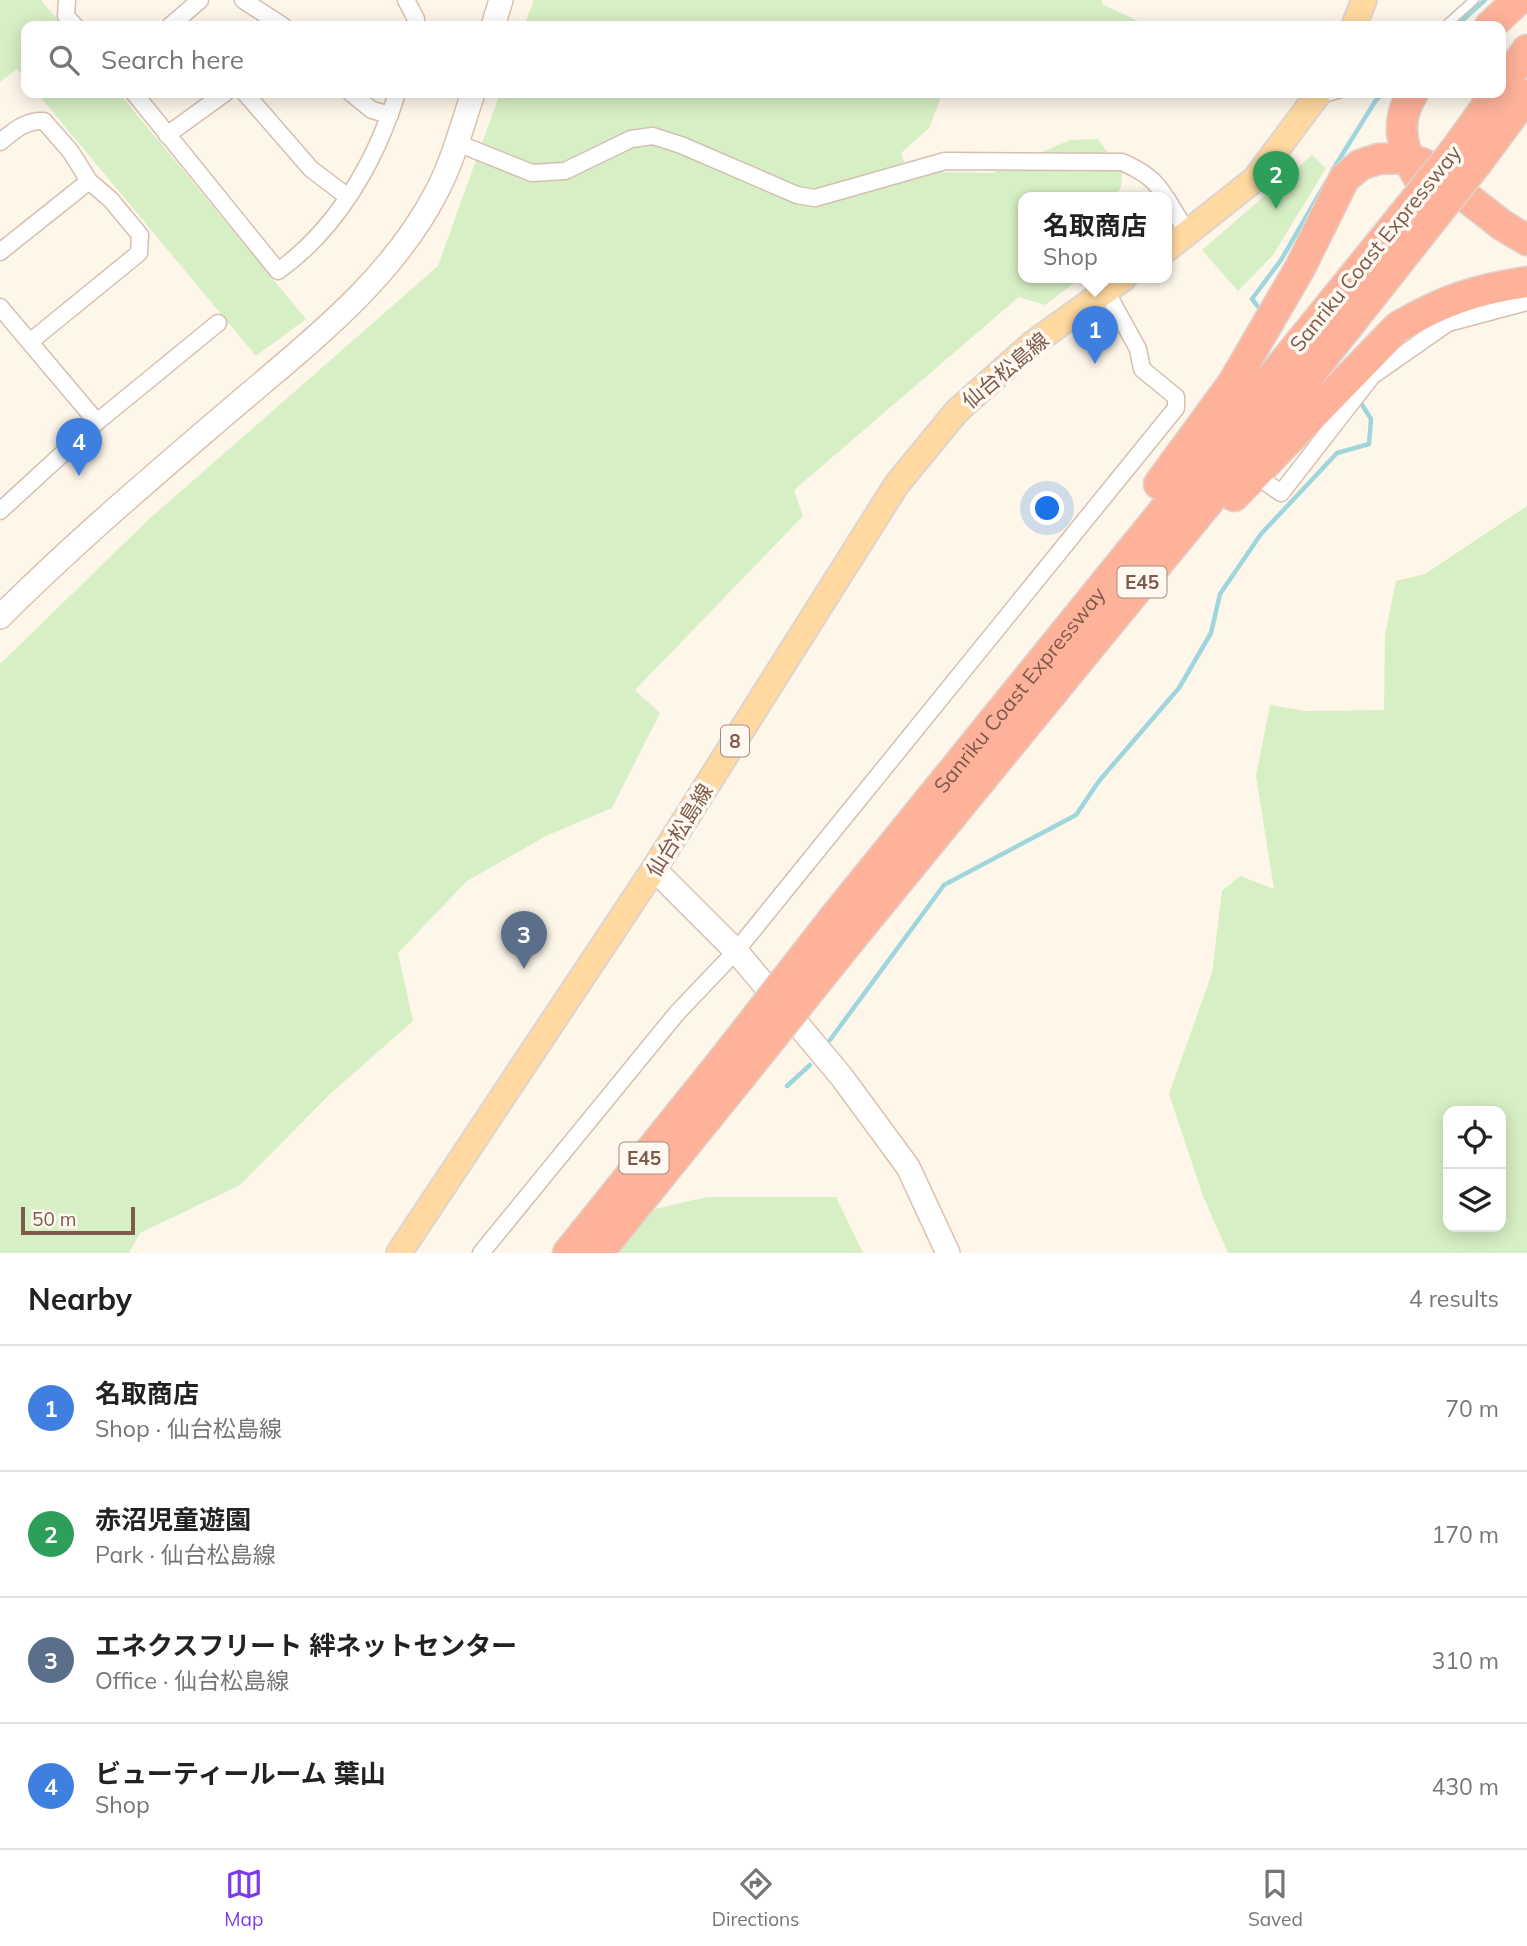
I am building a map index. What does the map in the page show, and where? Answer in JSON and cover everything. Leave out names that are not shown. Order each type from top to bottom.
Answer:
[{"type":"highway","points":[[1495,21],[1518,0]]},
{"type":"highway","points":[[1506,80],[1527,50]]},
{"type":"highway","name":"Sanriku Coast Expressway","points":[[598,1253],[731,1070],[842,929],[1115,615],[1466,156],[1527,95]]},
{"type":"highway","points":[[1410,98],[1401,124],[1407,158],[1418,175],[1495,239],[1527,256]]},
{"type":"highway","name":"Sanriku Coast Expressway","points":[[1466,156],[1494,98]]},
{"type":"highway","points":[[977,738],[1233,383],[1282,300],[1344,179],[1360,165],[1378,159],[1407,158],[1424,164],[1502,225],[1527,240]]},
{"type":"highway","name":"Sanriku Coast Expressway","points":[[842,929],[977,738],[1420,215]]},
{"type":"highway","points":[[1115,615],[1398,327],[1431,308],[1482,288],[1527,282]]},
{"type":"highway","name":"Sanriku Coast Expressway","points":[[568,1253],[731,1070]]},
{"type":"main road","points":[[1356,21],[1364,0]]},
{"type":"main road","points":[[1172,245],[1255,179],[1315,98]]},
{"type":"main road","name":"仙台松島線","points":[[398,1253],[654,869],[897,484],[957,411],[1032,345],[1115,285]]},
{"type":"street","points":[[67,0],[66,16],[70,21]]},
{"type":"street","points":[[176,21],[200,0]]},
{"type":"street","points":[[243,0],[275,21]]},
{"type":"street","points":[[406,0],[416,21]]},
{"type":"street","points":[[495,21],[501,0]]},
{"type":"street","points":[[138,98],[278,271],[306,251],[348,197],[369,166],[395,98]]},
{"type":"street","points":[[167,135],[218,98]]},
{"type":"street","points":[[249,98],[312,169],[348,197]]},
{"type":"street","points":[[357,98],[372,110],[390,115]]},
{"type":"street","points":[[0,617],[73,544],[321,332],[377,279],[436,193],[457,143],[471,98]]},
{"type":"street","points":[[0,142],[33,120],[44,121],[71,152],[89,181],[111,200],[141,235],[139,253],[32,341]]},
{"type":"street","points":[[457,143],[532,173],[565,171],[631,139],[653,136],[681,145],[797,195],[816,198],[945,161],[1122,162],[1141,171],[1158,184],[1163,192]]},
{"type":"street","points":[[0,252],[89,181]]},
{"type":"street","points":[[1172,207],[1188,234]]},
{"type":"street","points":[[481,1253],[677,1013],[736,951],[1173,411],[1176,397],[1142,369],[1138,349],[1115,285]]},
{"type":"street","points":[[1261,479],[1281,493],[1372,376],[1448,323],[1527,302]]},
{"type":"street","points":[[0,307],[32,341],[97,422]]},
{"type":"street","points":[[0,511],[97,422],[218,323]]},
{"type":"street","points":[[1173,411],[1188,423]]},
{"type":"street","points":[[654,869],[736,951],[841,1076],[908,1167],[948,1253]]},
{"type":"lane","points":[[1451,21],[1474,0]]},
{"type":"green space","points":[[0,0],[41,0],[59,21],[21,21],[21,74],[17,69],[0,82]]},
{"type":"green space","points":[[534,0],[1102,0],[1102,4],[1138,21],[526,21]]},
{"type":"green space","points":[[41,98],[123,98],[306,319],[256,356]]},
{"type":"green space","points":[[498,98],[941,98],[929,128],[901,153],[911,181],[938,172],[993,173],[1070,140],[1098,139],[1122,173],[1121,187],[1117,192],[1018,192],[1018,283],[1074,283],[1045,305],[1019,297],[794,490],[803,516],[635,690],[660,713],[612,808],[546,836],[467,881],[398,953],[413,1021],[330,1094],[240,1185],[140,1233],[129,1253],[0,1253],[0,664],[148,520],[438,266]]},
{"type":"green space","points":[[1312,155],[1326,168],[1273,255],[1238,291],[1202,250]]},
{"type":"green space","points":[[1527,506],[1527,1253],[1228,1253],[1203,1196],[1169,1094],[1212,973],[1222,891],[1240,876],[1274,889],[1256,776],[1270,705],[1305,711],[1384,710],[1385,635],[1396,581],[1425,574]]},
{"type":"green space","points":[[707,1197],[836,1197],[863,1253],[606,1253],[646,1211]]},
{"type":"waterway","points":[[1462,21],[1485,0]]},
{"type":"waterway","points":[[1332,171],[1378,98]]},
{"type":"waterway","points":[[1259,308],[1252,299],[1281,260],[1328,179]]},
{"type":"waterway","points":[[830,1040],[944,885],[1076,815],[1099,781],[1179,688],[1211,633],[1220,594],[1261,534],[1337,453],[1369,444],[1371,419],[1361,403]]},
{"type":"waterway","points":[[787,1086],[810,1065]]},
{"type":"place","name":"赤沼児童遊園","points":[[1276,209]]},
{"type":"place","name":"名取商店","points":[[1095,364]]},
{"type":"place","name":"ビューティールーム 葉山","points":[[79,476]]},
{"type":"place","name":"エネクスフリート 絆ネットセンター","points":[[524,969]]}]
